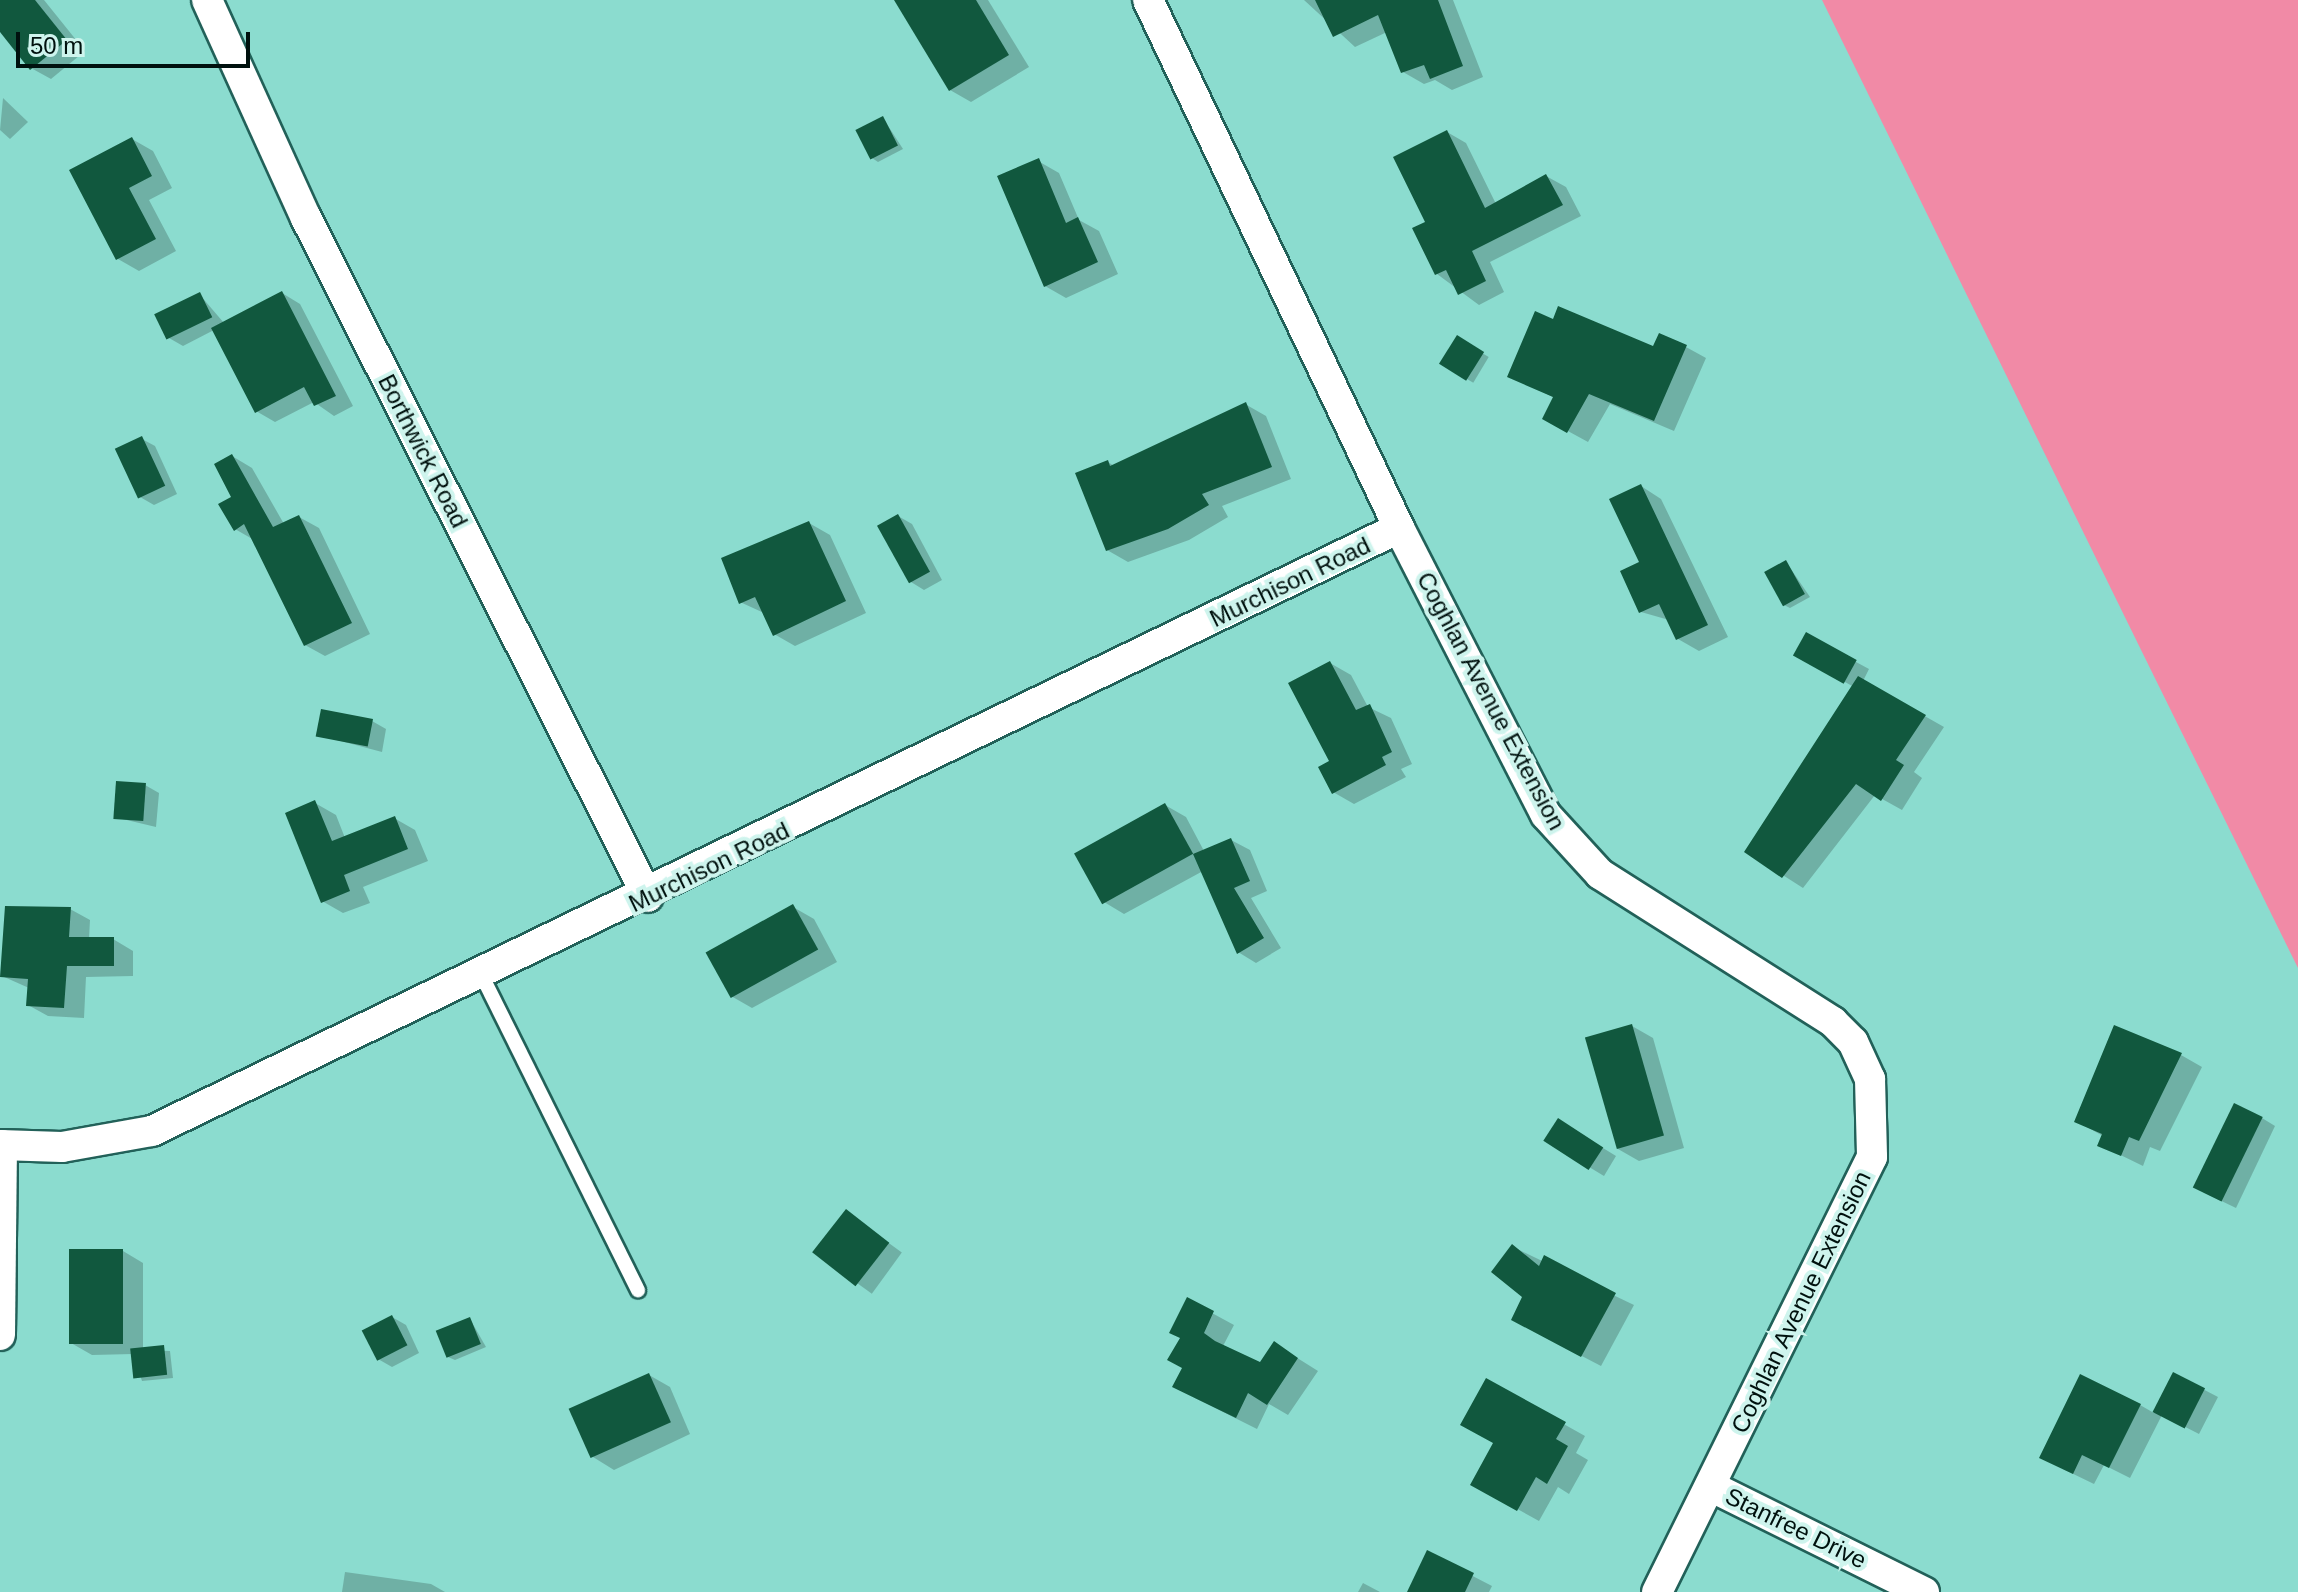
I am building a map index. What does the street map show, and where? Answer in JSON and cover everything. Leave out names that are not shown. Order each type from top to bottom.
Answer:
[{"type":"street","name":"Borthwick Road","points":[[207,0],[306,218],[648,897]]},
{"type":"street","name":"Coghlan Avenue Extension","points":[[1148,0],[1399,528],[1546,815],[1570,846],[1633,896],[1816,1008],[1853,1042],[1870,1079],[1872,1157],[1657,1592]]},
{"type":"street","name":"Murchison Road","points":[[1,1145],[62,1147],[152,1131],[648,897],[1399,528]]},
{"type":"street","points":[[0,1335],[1,1145]]},
{"type":"street","name":"Stanfree Drive","points":[[1710,1486],[1924,1592]]},
{"type":"lane","points":[[482,976],[638,1290]]},
{"type":"shaded area","points":[[1822,0],[2298,0],[2298,968],[2146,660]]},
{"type":"building","points":[[0,0],[35,0],[67,40],[30,70],[0,32]]},
{"type":"building","points":[[894,0],[976,0],[1009,55],[949,91]]},
{"type":"building","points":[[1315,0],[1438,0],[1463,66],[1430,79],[1424,65],[1401,73],[1378,15],[1333,37]]},
{"type":"building","points":[[883,116],[898,145],[870,159],[855,130]]},
{"type":"building","points":[[1447,130],[1485,208],[1546,174],[1563,205],[1472,251],[1486,281],[1458,295],[1446,270],[1435,275],[1412,228],[1425,222],[1393,157]]},
{"type":"building","points":[[132,137],[152,176],[129,188],[156,239],[116,260],[69,170]]},
{"type":"building","points":[[1039,158],[1066,223],[1078,217],[1098,262],[1044,287],[997,176]]},
{"type":"building","points":[[282,291],[336,396],[314,406],[304,387],[255,413],[211,328]]},
{"type":"building","points":[[200,292],[212,317],[166,340],[154,314]]},
{"type":"building","points":[[1558,306],[1653,346],[1659,333],[1687,345],[1654,421],[1589,394],[1567,433],[1542,419],[1553,397],[1507,377],[1535,311],[1553,319]]},
{"type":"building","points":[[1457,335],[1484,352],[1466,381],[1439,364]]},
{"type":"building","points":[[1246,402],[1272,467],[1202,494],[1209,505],[1168,529],[1106,551],[1075,473],[1108,460],[1110,466]]},
{"type":"building","points":[[142,436],[165,486],[138,499],[115,449]]},
{"type":"building","points":[[232,454],[273,527],[299,515],[352,623],[304,646],[244,524],[234,531],[218,504],[231,497],[214,464]]},
{"type":"building","points":[[1641,484],[1708,625],[1676,640],[1659,604],[1639,613],[1620,571],[1639,562],[1609,499]]},
{"type":"building","points":[[898,514],[930,572],[909,583],[877,526]]},
{"type":"building","points":[[809,521],[846,601],[773,636],[755,597],[739,604],[721,558]]},
{"type":"building","points":[[1786,560],[1805,594],[1783,606],[1764,572]]},
{"type":"building","points":[[1806,632],[1857,660],[1844,684],[1793,656]]},
{"type":"building","points":[[1330,661],[1356,710],[1370,704],[1392,752],[1382,757],[1386,765],[1332,794],[1318,767],[1329,761],[1288,683]]},
{"type":"building","points":[[1858,676],[1926,715],[1896,760],[1904,765],[1881,801],[1856,784],[1782,878],[1744,852]]},
{"type":"building","points":[[321,709],[373,719],[368,747],[316,736]]},
{"type":"building","points":[[116,781],[146,783],[143,821],[113,819]]},
{"type":"building","points":[[315,800],[332,841],[395,816],[408,849],[344,875],[350,891],[321,903],[285,813]]},
{"type":"building","points":[[1165,803],[1193,854],[1102,904],[1074,853]]},
{"type":"building","points":[[1231,838],[1250,881],[1234,888],[1264,938],[1237,954],[1193,854]]},
{"type":"building","points":[[793,904],[818,949],[731,998],[706,952]]},
{"type":"building","points":[[5,906],[71,907],[69,937],[114,937],[114,966],[67,966],[64,1008],[26,1006],[28,979],[0,977]]},
{"type":"building","points":[[1632,1024],[1664,1136],[1617,1149],[1585,1038]]},
{"type":"building","points":[[2114,1025],[2182,1053],[2139,1141],[2129,1137],[2121,1156],[2097,1146],[2102,1134],[2074,1122]]},
{"type":"building","points":[[2234,1103],[2263,1117],[2222,1202],[2193,1187]]},
{"type":"building","points":[[1558,1118],[1603,1147],[1589,1170],[1543,1141]]},
{"type":"building","points":[[846,1209],[889,1243],[855,1286],[812,1252]]},
{"type":"building","points":[[1512,1244],[1539,1266],[1544,1255],[1616,1293],[1581,1357],[1511,1320],[1522,1297],[1491,1272]]},
{"type":"building","points":[[69,1249],[123,1249],[123,1344],[69,1344]]},
{"type":"building","points":[[1187,1297],[1214,1311],[1204,1333],[1215,1341],[1260,1362],[1274,1341],[1298,1358],[1267,1405],[1248,1393],[1236,1418],[1172,1387],[1182,1368],[1167,1360],[1180,1338],[1169,1333]]},
{"type":"building","points":[[392,1315],[407,1345],[377,1361],[362,1330]]},
{"type":"building","points":[[470,1317],[481,1344],[447,1358],[436,1331]]},
{"type":"building","points":[[164,1345],[167,1375],[133,1378],[130,1349]]},
{"type":"building","points":[[2173,1372],[2205,1388],[2185,1428],[2153,1412]]},
{"type":"building","points":[[649,1373],[671,1422],[591,1458],[569,1409]]},
{"type":"building","points":[[2080,1374],[2141,1404],[2109,1468],[2082,1455],[2073,1474],[2039,1458]]},
{"type":"building","points":[[1486,1378],[1566,1422],[1556,1439],[1568,1446],[1547,1484],[1536,1477],[1517,1511],[1470,1485],[1493,1443],[1460,1425]]},
{"type":"building","points":[[1427,1550],[1474,1573],[1465,1592],[1407,1592]]}]
